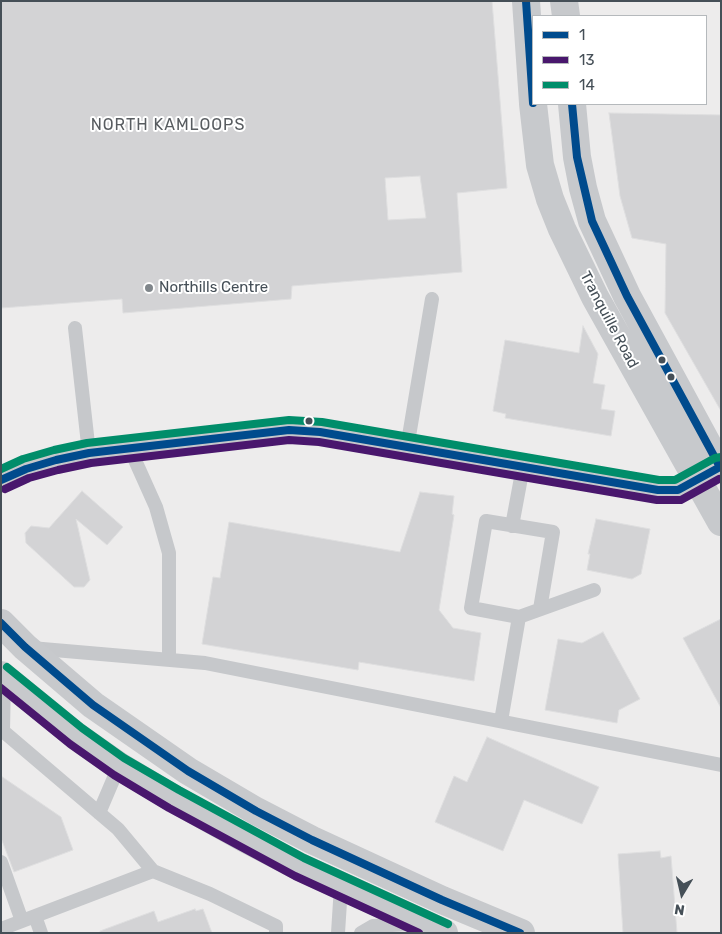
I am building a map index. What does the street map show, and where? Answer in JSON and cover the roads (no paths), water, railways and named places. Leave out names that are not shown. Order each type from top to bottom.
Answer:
[{"type":"main road","name":"Tranquille Road","points":[[526,1],[532,89]]},
{"type":"main road","points":[[564,1],[566,15]]},
{"type":"main road","name":"Tranquille Road","points":[[533,105],[540,165],[550,199],[562,229],[595,297],[721,522]]},
{"type":"main road","name":"Tranquille Road","points":[[572,105],[577,157],[592,221],[627,296],[720,468]]},
{"type":"main road","points":[[697,481],[720,468]]},
{"type":"main road","points":[[1,623],[25,647],[93,706],[188,771],[256,811],[312,840],[409,885],[521,933]]},
{"type":"main road","points":[[3,677],[76,736],[119,766],[244,838],[341,886],[435,929]]},
{"type":"street","points":[[1,480],[26,469],[89,453],[289,430],[320,432],[658,490],[678,490],[697,481]]},
{"type":"lane","points":[[406,448],[432,300]]},
{"type":"lane","points":[[75,328],[89,453]]},
{"type":"lane","points":[[130,449],[156,507],[169,554],[169,660]]},
{"type":"lane","points":[[512,526],[523,467]]},
{"type":"lane","points":[[540,609],[552,532],[486,521],[471,608],[519,617],[594,590]]},
{"type":"lane","points":[[501,722],[519,617]]},
{"type":"lane","points":[[25,647],[205,663],[721,765]]},
{"type":"lane","points":[[3,677],[2,732],[118,829],[154,871],[210,894],[276,926],[276,933]]},
{"type":"lane","points":[[99,813],[119,766]]},
{"type":"lane","points":[[1,862],[28,918],[41,933]]},
{"type":"lane","points":[[1,928],[154,871]]},
{"type":"lane","points":[[338,933],[341,886]]},
{"type":"lane","points":[[361,933],[373,926],[399,924],[435,929]]},
{"type":"place","name":"Northills Centre","points":[[149,288]]},
{"type":"district","name":"NORTH KAMLOOPS","points":[[168,125]]}]
